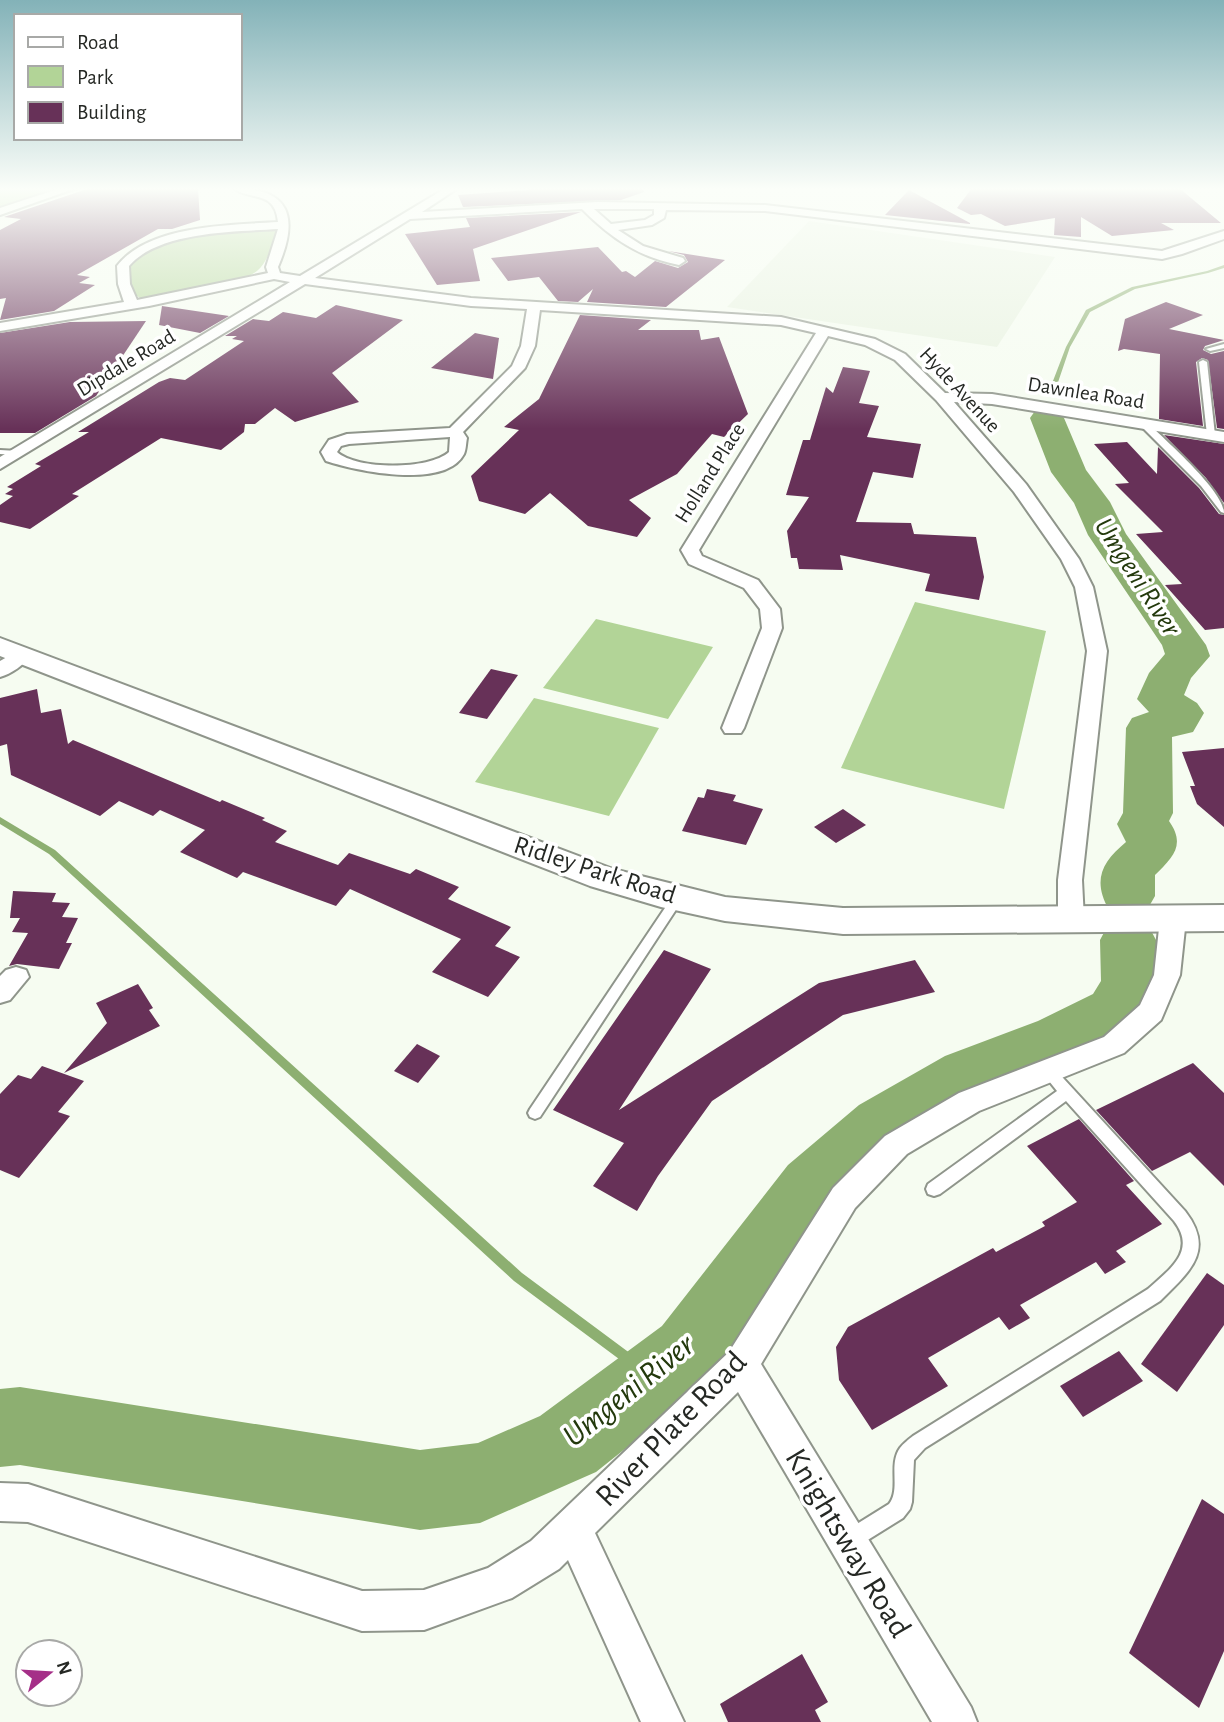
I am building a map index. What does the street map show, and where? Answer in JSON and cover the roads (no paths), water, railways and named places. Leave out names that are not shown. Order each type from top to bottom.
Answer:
[{"type":"street","points":[[123,268],[124,284],[132,305]]},
{"type":"street","points":[[0,327],[132,305],[275,275],[273,268]]},
{"type":"street","name":"Dipdale Road","points":[[0,464],[320,268]]},
{"type":"street","name":"Hyde Avenue","points":[[275,275],[299,281],[453,300],[746,317],[825,330],[870,342],[891,351],[941,397],[1039,512],[1084,587],[1097,651],[1070,880],[1072,920]]},
{"type":"street","points":[[454,432],[459,438],[458,453],[450,461],[426,469],[370,467],[342,462],[332,458],[330,452],[335,443],[347,439],[454,432],[518,368],[528,346],[534,306]]},
{"type":"street","name":"Holland Place","points":[[733,728],[772,628],[770,609],[751,583],[695,560],[690,550],[825,330]]},
{"type":"street","name":"Dawnlea Road","points":[[941,397],[992,399],[1217,436]]},
{"type":"street","name":"Ridley Park Road","points":[[7,657],[602,878],[725,909],[843,921],[1224,918]]},
{"type":"street","name":"River Plate Road","points":[[0,1503],[29,1503],[40,1506],[362,1611],[424,1610],[498,1584],[545,1555],[741,1363],[844,1198],[896,1145],[969,1102],[1057,1082],[1114,1045],[1151,1012],[1167,975],[1173,919]]},
{"type":"street","name":"Knightsway Road","points":[[741,1363],[956,1722]]},
{"type":"street","points":[[573,1528],[663,1722]]},
{"type":"lane","points":[[1210,349],[1224,346]]},
{"type":"lane","points":[[1203,362],[1217,436]]},
{"type":"lane","points":[[1146,425],[1203,484],[1224,510]]},
{"type":"lane","points":[[0,452],[18,453]]},
{"type":"lane","points":[[535,1113],[677,898]]},
{"type":"lane","points":[[848,1542],[896,1511],[903,1502],[903,1468],[906,1455],[919,1442],[1154,1295],[1175,1274],[1188,1254],[1192,1241],[1181,1218],[1057,1082],[934,1189]]},
{"type":"waterway","name":"Umgeni River","points":[[1051,394],[1068,347],[1088,311],[1134,288],[1218,268]]},
{"type":"waterway","name":"Umgeni River","points":[[1047,418],[1069,472],[1092,502],[1107,535],[1184,645],[1188,656],[1171,673],[1160,699],[1181,713],[1177,722],[1162,723],[1149,728],[1148,813],[1142,824],[1152,834],[1151,848],[1128,869],[1128,896]]},
{"type":"waterway","points":[[0,820],[52,852],[518,1277],[654,1378]]},
{"type":"waterway","name":"Umgeni River","points":[[0,1428],[20,1426],[420,1490],[480,1483],[568,1444],[688,1352],[812,1186],[882,1124],[967,1074],[1059,1038],[1114,1010],[1130,983],[1128,940]]}]
